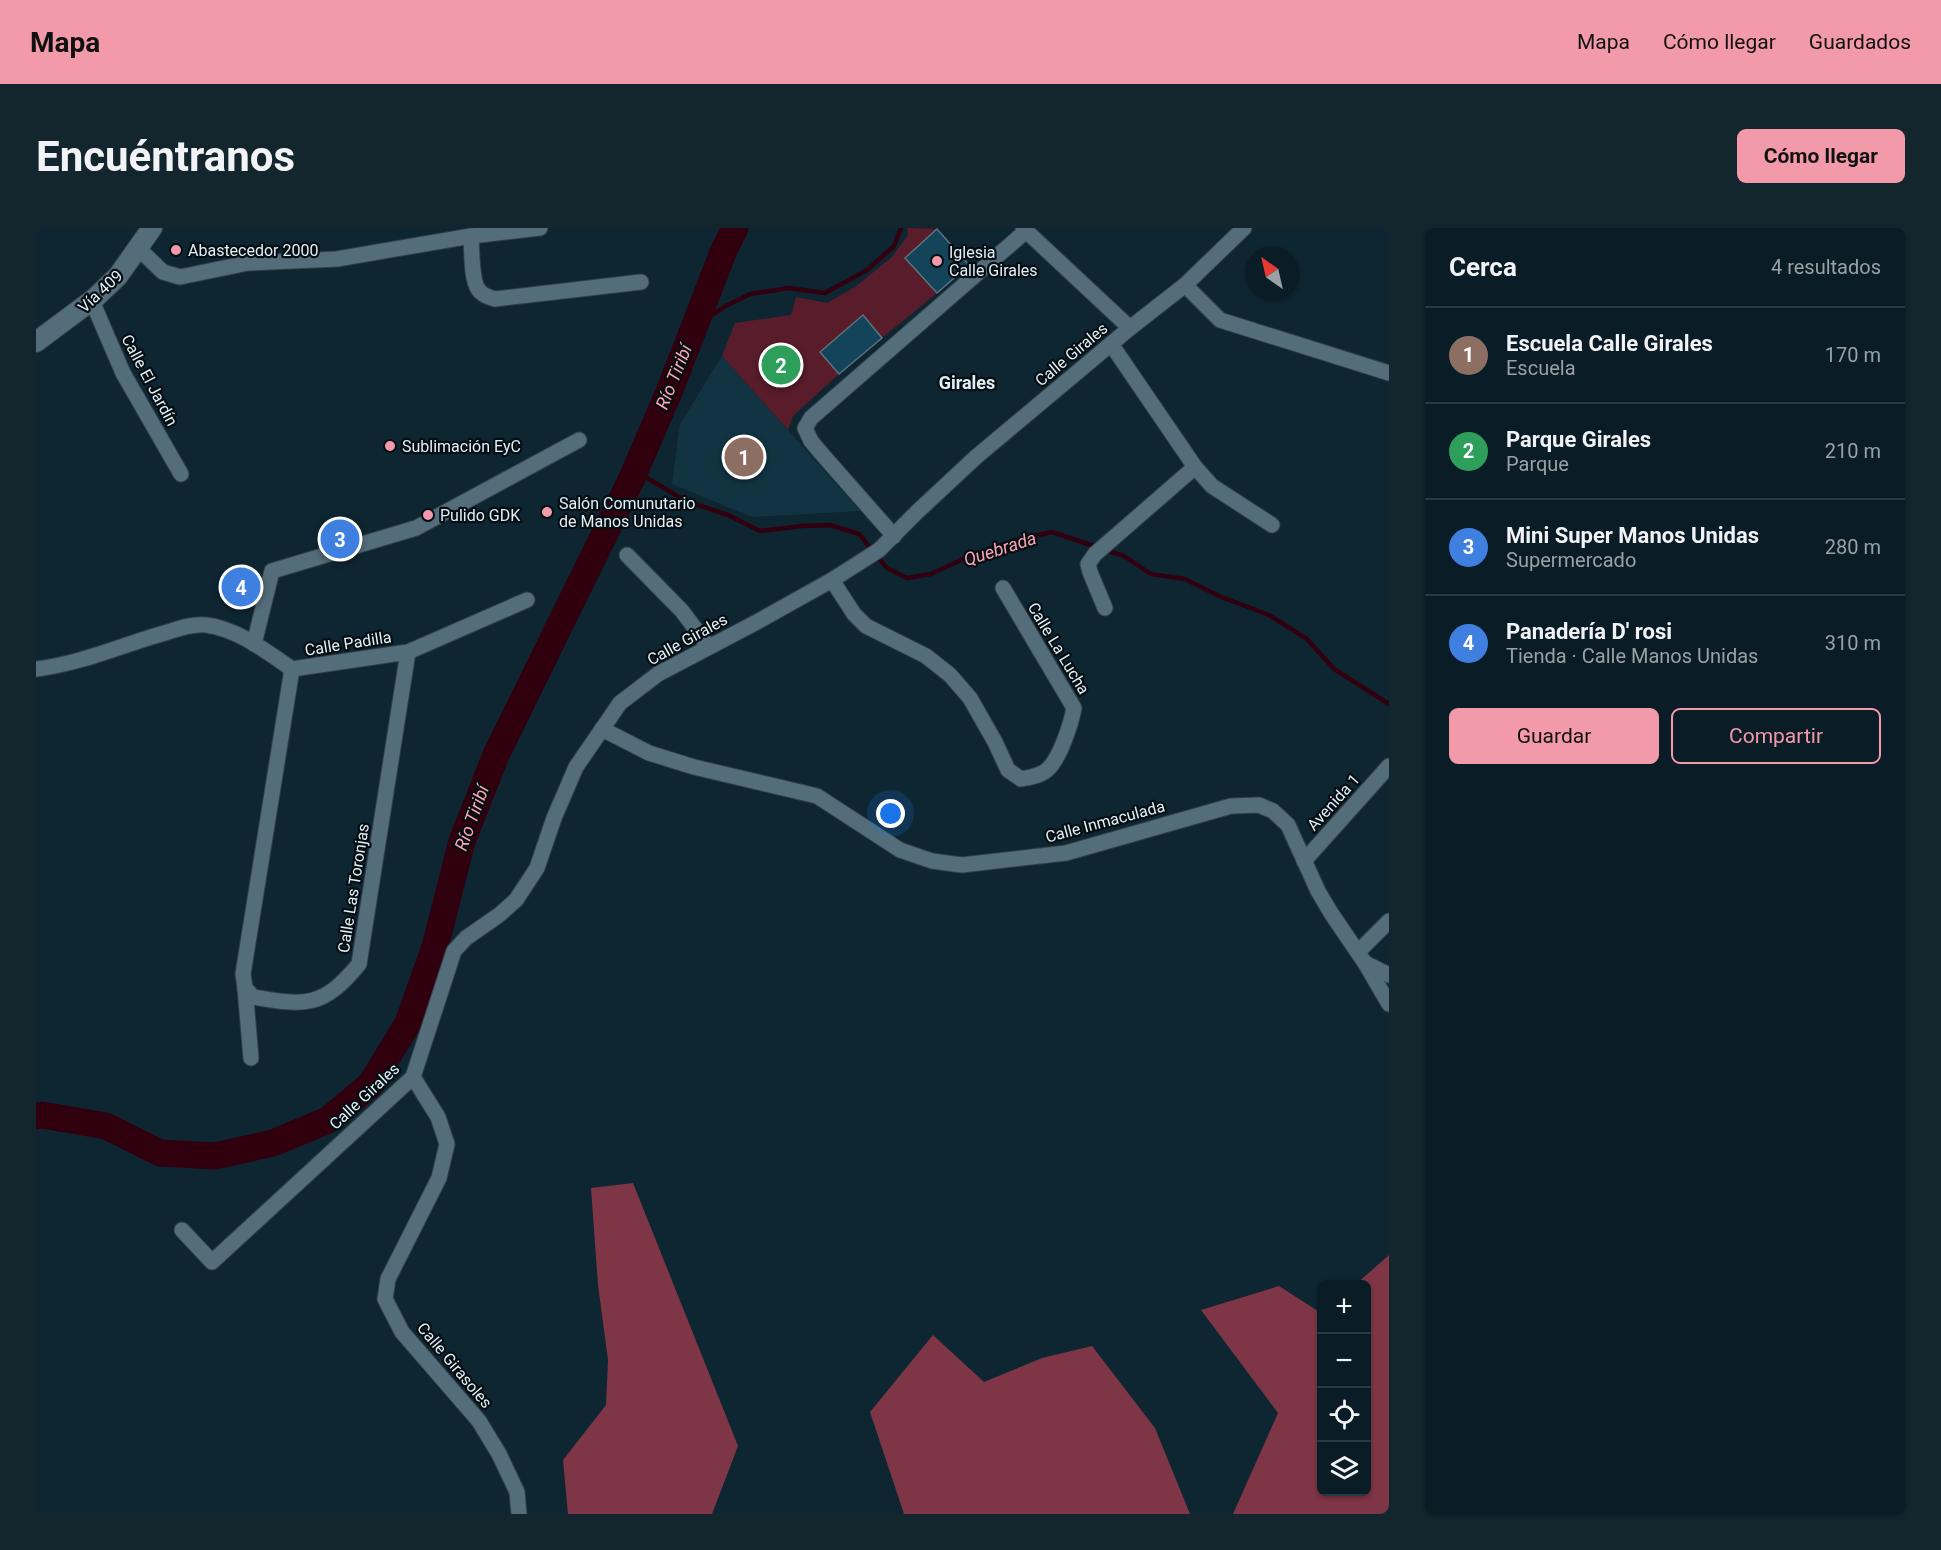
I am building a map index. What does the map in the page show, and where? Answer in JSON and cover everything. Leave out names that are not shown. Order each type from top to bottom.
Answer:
[{"type":"street","name":"Vía 409","points":[[36,342],[92,301],[118,276],[152,228]]},
{"type":"street","points":[[138,249],[163,272],[180,277],[248,263],[337,260],[471,236],[540,228]]},
{"type":"street","name":"Calle Girales","points":[[182,1230],[212,1262],[413,1077],[454,951],[466,938],[516,900],[537,868],[554,818],[576,767],[620,703],[658,674],[832,580],[879,550],[976,457],[1185,285],[1244,228]]},
{"type":"street","points":[[894,536],[811,441],[805,428],[811,418],[1024,229],[1130,328]]},
{"type":"street","points":[[471,236],[477,289],[484,296],[495,299],[641,282]]},
{"type":"street","points":[[1185,285],[1220,320],[1389,373]]},
{"type":"street","name":"Calle El Jardín","points":[[92,301],[123,374],[181,474]]},
{"type":"street","points":[[1111,344],[1195,467],[1212,486],[1272,525]]},
{"type":"street","points":[[254,644],[272,571],[416,528],[579,440]]},
{"type":"street","points":[[1106,608],[1088,564],[1095,554],[1195,467]]},
{"type":"street","points":[[627,555],[682,611],[709,647]]},
{"type":"street","name":"Calle La Lucha","points":[[832,580],[854,614],[866,626],[926,656],[950,675],[970,698],[1008,770],[1021,779],[1036,777],[1048,769],[1071,726],[1074,708],[1003,588]]},
{"type":"street","name":"Calle Padilla","points":[[36,669],[85,658],[124,644],[182,628],[205,625],[228,631],[254,644],[292,669],[408,652],[528,600]]},
{"type":"street","name":"Calle Las Toronjas","points":[[245,988],[253,997],[307,1003],[325,997],[346,980],[359,964],[408,652]]},
{"type":"street","points":[[251,1058],[243,974],[292,669]]},
{"type":"street","name":"Calle Inmaculada","points":[[602,729],[649,753],[694,767],[817,796],[900,850],[932,861],[963,865],[1066,853],[1231,806],[1259,805],[1274,811],[1288,825],[1331,913],[1362,958],[1389,1004]]},
{"type":"street","name":"Avenida 1","points":[[1304,861],[1389,766]]},
{"type":"street","points":[[1389,921],[1362,958],[1389,975]]},
{"type":"street","name":"Calle Girasoles","points":[[413,1077],[438,1117],[447,1144],[439,1178],[388,1279],[385,1299],[402,1332],[479,1421],[499,1454],[517,1492],[519,1514]]},
{"type":"shaded area","points":[[907,228],[937,229],[905,258],[937,293],[882,338],[863,316],[820,352],[839,374],[793,416],[788,430],[722,356],[735,323],[791,315],[796,297],[827,303],[855,287],[892,257],[908,235]]},
{"type":"shaded area","points":[[722,356],[860,511],[752,517],[672,484],[680,424]]},
{"type":"shaded area","points":[[633,1183],[738,1446],[712,1514],[568,1514],[563,1460],[606,1405],[608,1360],[598,1285],[591,1188]]},
{"type":"shaded area","points":[[1389,1255],[1389,1514],[1233,1514],[1278,1413],[1201,1310],[1279,1286],[1317,1310],[1317,1496],[1371,1496],[1371,1280],[1361,1280]]},
{"type":"shaded area","points":[[933,1335],[984,1382],[1042,1358],[1092,1346],[1155,1428],[1190,1514],[904,1514],[870,1412]]},
{"type":"building","name":"Iglesia Calle Girales","points":[[937,229],[969,265],[937,293],[905,258]]},
{"type":"building","points":[[863,315],[882,338],[839,374],[820,352]]},
{"type":"waterway","name":"Río Tiribí","points":[[36,1116],[42,1115],[106,1126],[160,1153],[215,1156],[273,1143],[328,1120],[371,1084],[408,1023],[435,947],[462,841],[496,755],[632,478],[735,228]]},
{"type":"waterway","points":[[694,326],[750,294],[789,288],[825,293],[867,270],[894,246],[901,228]]},
{"type":"waterway","name":"Quebrada","points":[[635,471],[686,501],[728,515],[760,531],[830,525],[859,534],[887,568],[907,578],[931,574],[963,559],[1016,540],[1052,532],[1124,556],[1151,574],[1185,579],[1219,596],[1269,615],[1307,639],[1334,669],[1389,704]]},
{"type":"place","name":"Abastecedor 2000","points":[[176,250]]},
{"type":"place","name":"Iglesia Calle Girales","points":[[937,261]]},
{"type":"place","name":"Parque Girales","points":[[781,365]]},
{"type":"place","name":"Sublimación EyC","points":[[390,446]]},
{"type":"place","name":"Escuela Calle Girales","points":[[744,457]]},
{"type":"place","name":"Salón Comunutario de Manos Unidas","points":[[547,512]]},
{"type":"place","name":"Pulido GDK","points":[[428,515]]},
{"type":"place","name":"Mini Super Manos Unidas","points":[[340,539]]},
{"type":"place","name":"Panadería D' rosi","points":[[241,587]]},
{"type":"district","name":"Girales","points":[[967,383]]}]
